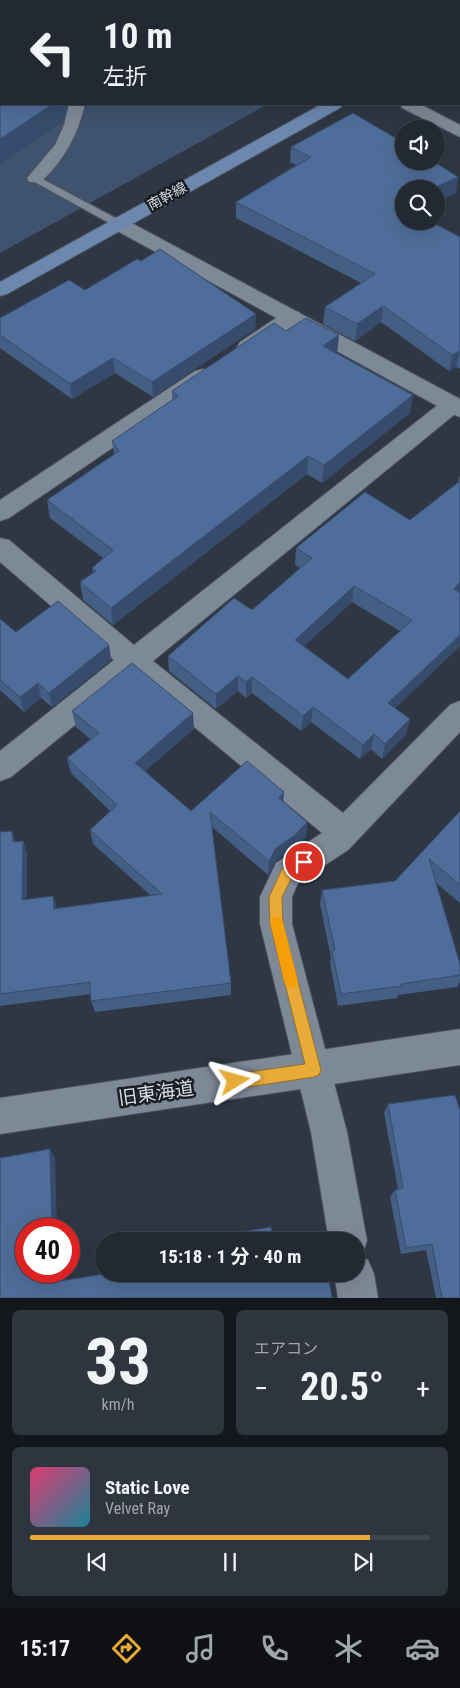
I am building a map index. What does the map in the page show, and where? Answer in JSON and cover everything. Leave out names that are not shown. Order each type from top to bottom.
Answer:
[{"type":"main road","name":"南幹線","points":[[0,290],[332,105]]},
{"type":"street","points":[[35,178],[57,155],[74,122],[77,105]]},
{"type":"street","points":[[410,105],[460,132]]},
{"type":"street","points":[[0,768],[456,407],[117,224]]},
{"type":"street","points":[[0,512],[292,317]]},
{"type":"street","points":[[0,547],[134,661],[344,832]]},
{"type":"street","points":[[346,1232],[329,1132],[276,924],[276,897],[287,873],[337,840],[460,713]]},
{"type":"street","name":"旧東海道","points":[[0,1116],[460,1047]]},
{"type":"street","points":[[355,1282],[358,1298]]},
{"type":"lane","points":[[35,178],[117,224]]},
{"type":"shaded area","points":[[0,105],[266,105],[0,253]]},
{"type":"building","points":[[0,105],[51,105],[0,139]]},
{"type":"building","points":[[353,113],[395,138],[395,170],[445,169],[458,177],[445,183],[445,180],[395,180],[395,230],[445,229],[460,237],[460,351],[452,355],[383,306],[357,324],[325,307],[375,274],[236,202],[311,157],[291,147]]},
{"type":"building","points":[[160,249],[256,314],[152,382],[113,358],[70,384],[0,335],[0,318],[69,280],[85,290],[137,259],[141,261]]},
{"type":"building","points":[[306,318],[339,335],[323,346],[413,395],[324,465],[308,456],[111,608],[80,582],[96,571],[92,568],[113,550],[47,500],[119,451],[112,441],[178,396],[172,391],[274,323],[286,331]]},
{"type":"building","points":[[460,481],[460,582],[454,589],[460,593],[460,635],[388,703],[410,719],[385,744],[374,734],[363,745],[313,707],[303,716],[252,677],[246,682],[238,676],[216,694],[168,656],[234,598],[252,610],[312,558],[296,548],[365,492],[410,520]],"holes":[[[354,586],[412,620],[348,679],[295,640]]]},
{"type":"building","points":[[58,601],[109,645],[49,693],[38,683],[20,697],[0,680],[0,619],[16,632]]},
{"type":"building","points":[[132,663],[193,713],[135,763],[191,811],[247,761],[284,792],[279,798],[307,822],[294,836],[276,848],[269,861],[210,812],[231,983],[91,1001],[90,982],[0,994],[0,832],[12,831],[13,842],[23,841],[22,900],[53,896],[54,909],[162,894],[90,830],[117,805],[67,758],[99,733],[72,711]]},
{"type":"building","points":[[460,811],[460,885],[429,859],[460,964],[460,975],[401,984],[402,986],[341,994],[332,951],[335,950],[322,890],[395,881]]},
{"type":"building","points":[[455,1095],[460,1110],[460,1298],[442,1298],[432,1244],[406,1248],[395,1190],[403,1188],[388,1104]]},
{"type":"building","points":[[50,1149],[52,1218],[15,1218],[15,1283],[80,1283],[80,1278],[95,1275],[95,1282],[329,1282],[332,1298],[0,1298],[0,1158]]},
{"type":"building","points":[[271,1227],[272,1232],[241,1232]]},
{"type":"slow traffic","points":[[276,922],[291,981]]},
{"type":"route","points":[[235,1081],[314,1070],[276,924],[276,897],[287,873],[304,862]]}]
